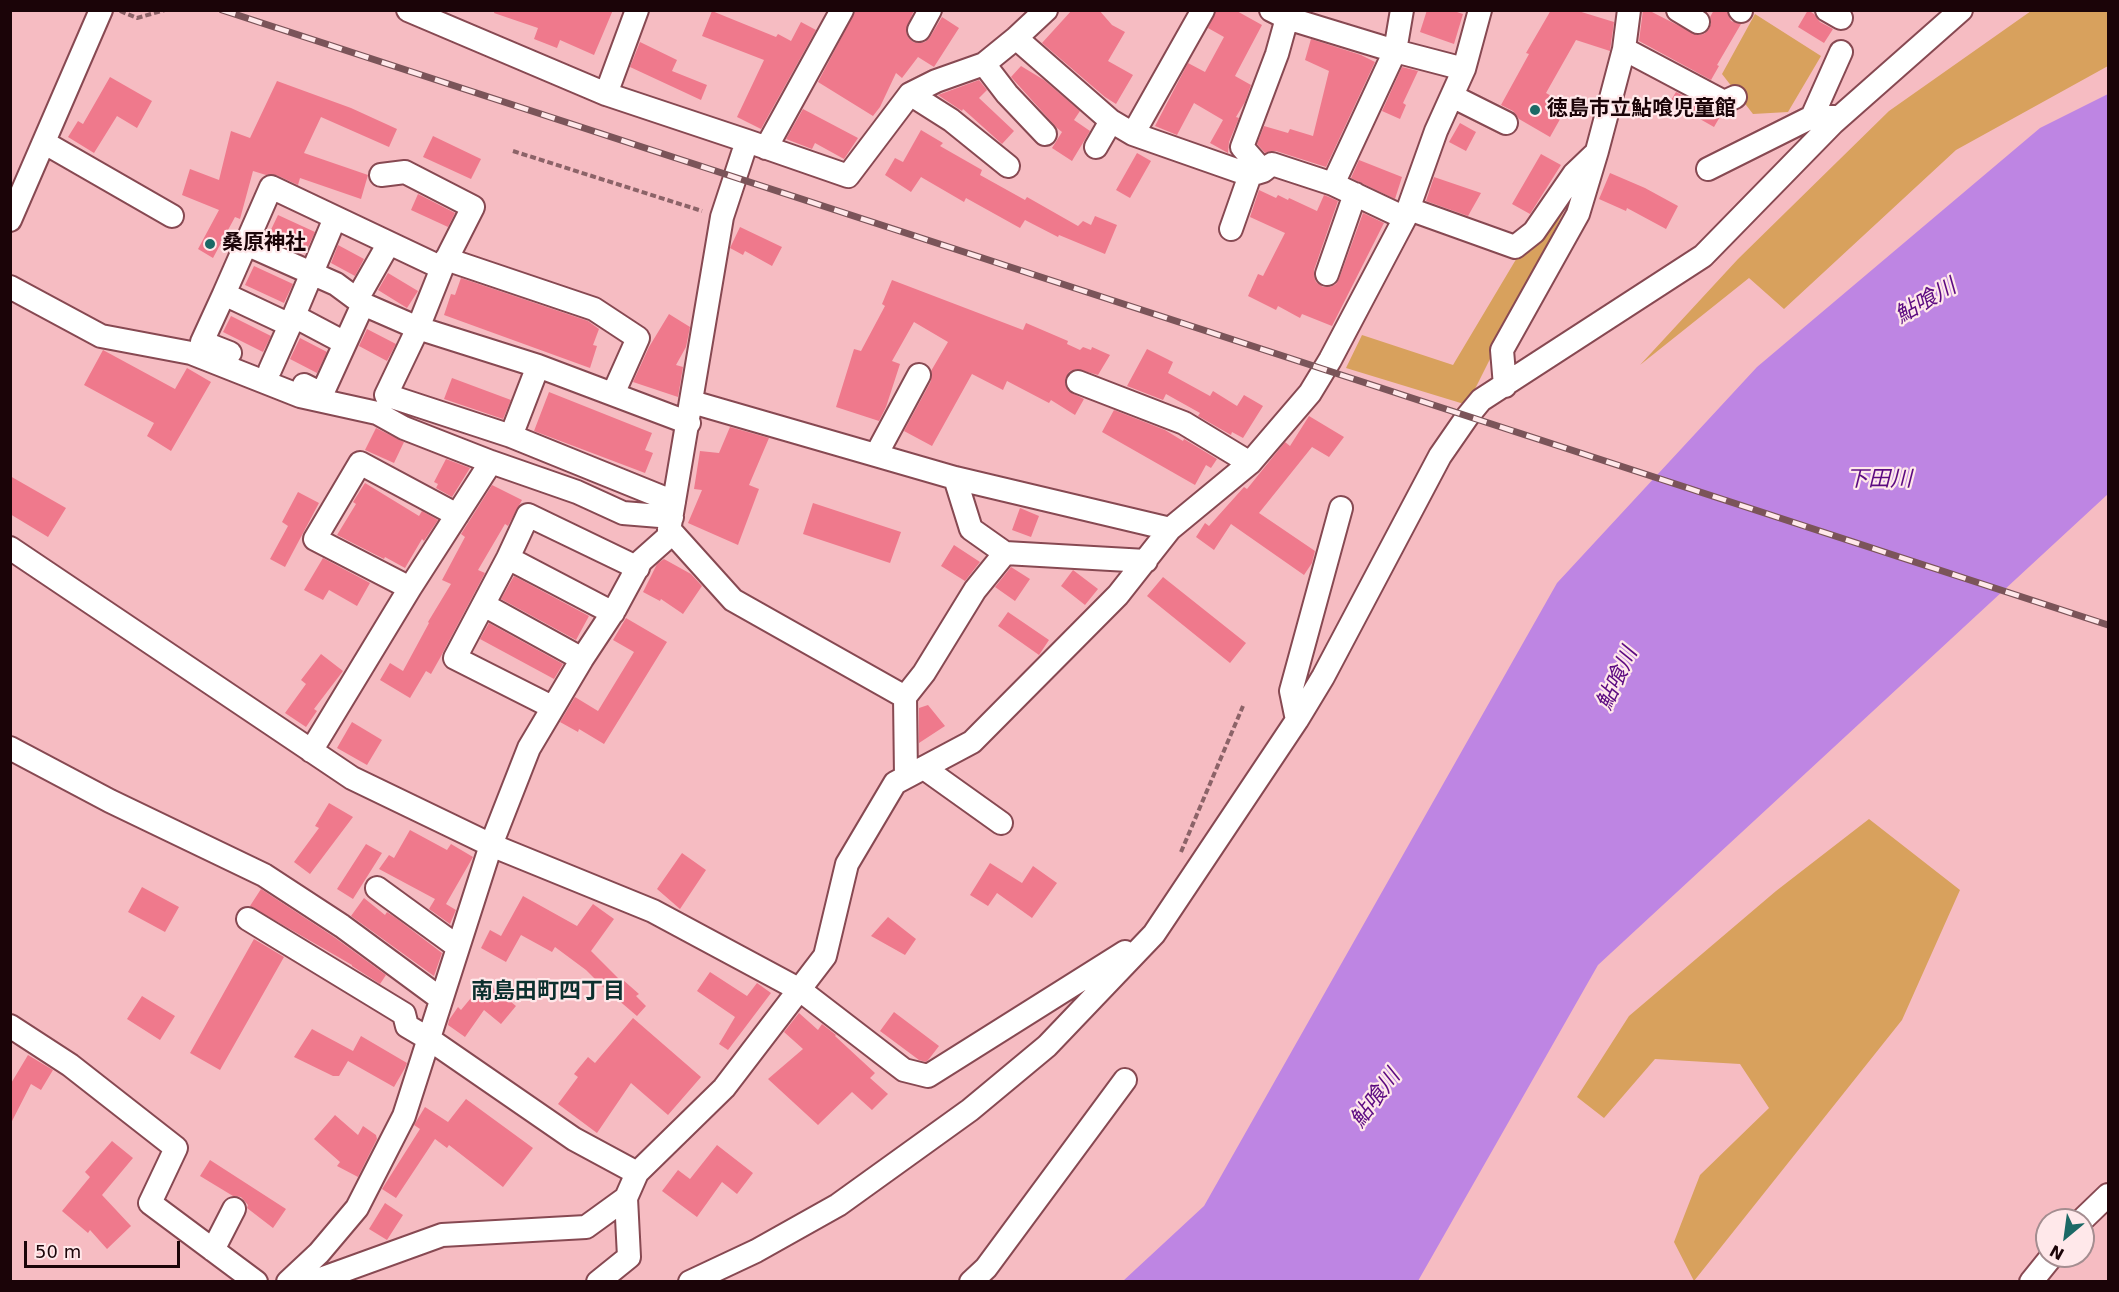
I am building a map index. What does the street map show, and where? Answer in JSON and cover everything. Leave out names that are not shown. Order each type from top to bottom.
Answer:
[{"type":"street","points":[[12,215],[101,10]]},
{"type":"street","points":[[408,10],[606,94],[848,176],[910,94],[936,81],[984,64],[1046,10]]},
{"type":"street","points":[[606,94],[637,10]]},
{"type":"street","points":[[288,1281],[319,1253],[357,1208],[404,1116],[491,845],[529,748],[552,707],[613,613],[641,561],[668,537],[722,218],[757,144],[842,10]]},
{"type":"street","points":[[919,30],[930,10]]},
{"type":"street","points":[[1133,134],[1203,10]]},
{"type":"street","points":[[1333,184],[1395,51],[1402,10]]},
{"type":"street","points":[[598,1281],[629,1257],[626,1198],[637,1173],[724,1088],[825,956],[846,864],[895,783],[972,742],[1118,595],[1170,529],[1250,463],[1310,393],[1330,360],[1407,213],[1436,131],[1464,69],[1480,10]]},
{"type":"street","points":[[1505,386],[1502,350],[1578,214],[1624,49],[1629,10]]},
{"type":"street","points":[[1678,10],[1699,20]]},
{"type":"street","points":[[690,1281],[756,1251],[838,1205],[970,1110],[1047,1046],[1154,934],[1297,720],[1323,677],[1440,456],[1481,400],[1703,256],[1839,117],[1961,10]]},
{"type":"street","points":[[1257,173],[1242,147],[1277,54],[1279,14],[1395,51],[1464,69]]},
{"type":"street","points":[[1016,38],[1111,121],[1133,134],[1257,173]]},
{"type":"street","points":[[1624,49],[1724,102],[1735,97]]},
{"type":"street","points":[[1812,117],[1841,52]]},
{"type":"street","points":[[984,64],[1007,94],[1045,134]]},
{"type":"street","points":[[910,94],[951,120],[1008,166]]},
{"type":"street","points":[[1452,96],[1506,123]]},
{"type":"street","points":[[1708,169],[1812,117],[1839,117]]},
{"type":"street","points":[[1096,147],[1111,121]]},
{"type":"street","points":[[45,143],[172,216]]},
{"type":"street","points":[[1232,229],[1257,173],[1272,164],[1333,184],[1407,213],[1515,247],[1534,232],[1574,174],[1597,151]]},
{"type":"street","points":[[381,175],[405,172],[473,207],[444,264],[418,328],[381,404]]},
{"type":"street","points":[[389,243],[360,302],[322,394],[202,342],[271,187],[389,243],[444,264],[594,309],[638,338],[613,394]]},
{"type":"street","points":[[1327,274],[1355,194]]},
{"type":"street","points":[[270,370],[335,218]]},
{"type":"street","points":[[246,244],[336,284],[360,302],[418,328],[537,366],[613,394],[876,455],[955,478],[1170,529]]},
{"type":"street","points":[[10,287],[101,336],[191,353],[300,396],[381,404],[511,436],[672,516],[733,600],[905,697]]},
{"type":"street","points":[[224,294],[345,343]]},
{"type":"street","points":[[511,436],[537,366]]},
{"type":"street","points":[[876,455],[919,375]]},
{"type":"street","points":[[1078,382],[1184,423],[1250,463]]},
{"type":"street","points":[[381,404],[404,428],[577,492],[623,513],[672,516]]},
{"type":"street","points":[[311,751],[410,588],[491,462]]},
{"type":"street","points":[[410,588],[315,539],[360,463],[457,515]]},
{"type":"street","points":[[955,478],[971,530],[1005,553],[1146,561]]},
{"type":"street","points":[[1297,720],[1291,692],[1341,508]]},
{"type":"street","points":[[552,707],[455,658],[528,515],[638,568]]},
{"type":"street","points":[[10,548],[352,778],[491,845],[653,911],[800,990],[904,1070],[928,1076],[1154,934]]},
{"type":"street","points":[[915,772],[905,697],[924,673],[975,590],[1005,553]]},
{"type":"street","points":[[508,558],[613,613]]},
{"type":"street","points":[[484,604],[582,659]]},
{"type":"street","points":[[10,748],[110,801],[264,875],[342,926],[441,999]]},
{"type":"street","points":[[915,772],[1001,823]]},
{"type":"street","points":[[377,888],[458,947]]},
{"type":"street","points":[[248,919],[404,1014],[407,1026],[574,1139],[637,1173]]},
{"type":"street","points":[[10,1026],[70,1065],[177,1148],[150,1203],[256,1281]]},
{"type":"street","points":[[971,1281],[986,1268],[1125,1080]]},
{"type":"street","points":[[2095,1208],[2109,1195]]},
{"type":"street","points":[[312,1281],[442,1235],[586,1227],[626,1198]]},
{"type":"street","points":[[213,1250],[234,1209]]},
{"type":"street","points":[[2031,1281],[2042,1268]]},
{"type":"path","points":[[118,10],[137,18],[165,10]]},
{"type":"path","points":[[513,151],[722,218]]},
{"type":"path","points":[[1177,862],[1243,706]]},
{"type":"shaded area","points":[[2031,11],[2108,11],[2108,66],[1956,150],[1784,309],[1749,278],[1640,365],[1738,259],[1889,111]]},
{"type":"shaded area","points":[[1755,14],[1821,56],[1788,112],[1753,114],[1722,74]]},
{"type":"shaded area","points":[[1564,201],[1565,209],[1472,395],[1464,404],[1346,368],[1362,335],[1453,365],[1518,256],[1531,251]]},
{"type":"shaded area","points":[[1869,819],[1960,890],[1902,1020],[1694,1281],[1674,1242],[1700,1175],[1769,1108],[1740,1064],[1655,1059],[1604,1118],[1577,1097],[1629,1016],[1776,891]]},
{"type":"water","name":"下田川","points":[[2108,94],[2108,494],[1598,965],[1418,1281],[1123,1281],[1204,1206],[1557,583],[1757,367],[2040,128]]},
{"type":"building","points":[[495,10],[613,10],[594,55],[560,40],[557,48],[534,39],[538,28],[494,13]]},
{"type":"building","points":[[856,10],[914,10],[906,31],[913,42],[925,42],[942,17],[959,28],[934,67],[918,57],[902,78],[896,73],[880,107],[873,116],[818,82]]},
{"type":"building","points":[[1072,10],[1099,10],[1112,25],[1125,32],[1108,61],[1133,75],[1116,104],[1042,43]]},
{"type":"building","points":[[1216,10],[1235,10],[1262,25],[1235,76],[1251,85],[1236,117],[1239,118],[1229,142],[1228,153],[1210,143],[1223,120],[1194,103],[1177,135],[1155,126],[1188,63],[1205,72],[1224,37],[1208,28]]},
{"type":"building","points":[[1427,10],[1451,10],[1463,14],[1454,44],[1420,32]]},
{"type":"building","points":[[1551,10],[1575,10],[1614,22],[1610,51],[1576,40],[1546,93],[1568,105],[1550,137],[1519,119],[1513,111],[1501,105],[1529,54],[1526,53]]},
{"type":"building","points":[[1643,10],[1648,10],[1697,35],[1704,34],[1709,29],[1710,17],[1714,10],[1727,10],[1731,21],[1741,24],[1711,80],[1639,41]]},
{"type":"building","points":[[1808,10],[1820,22],[1833,29],[1824,43],[1798,27]]},
{"type":"building","points":[[712,11],[776,37],[778,34],[791,41],[801,22],[816,30],[761,129],[737,117],[764,60],[702,36]]},
{"type":"building","points":[[1311,39],[1361,55],[1375,62],[1326,167],[1276,151],[1265,153],[1257,144],[1264,126],[1288,133],[1290,129],[1313,136],[1329,71],[1305,60]]},
{"type":"building","points":[[640,42],[677,60],[672,71],[707,85],[701,100],[630,67]]},
{"type":"building","points":[[1021,66],[1044,80],[1080,111],[1074,120],[1090,131],[1072,161],[1052,148],[1062,132],[1011,77]]},
{"type":"building","points":[[1402,67],[1418,71],[1403,103],[1406,105],[1400,119],[1382,111]]},
{"type":"building","points":[[110,77],[152,101],[137,128],[117,116],[94,153],[68,137],[78,121],[83,124]]},
{"type":"building","points":[[979,80],[987,90],[979,98],[1014,131],[1002,144],[963,109],[962,111],[938,95]]},
{"type":"building","points":[[277,81],[351,108],[397,129],[389,147],[321,117],[304,153],[368,175],[361,199],[300,178],[298,185],[276,175],[253,171],[240,219],[235,217],[213,258],[198,249],[219,210],[182,195],[190,169],[219,180],[231,131],[250,138]]},
{"type":"building","points":[[1676,92],[1721,115],[1714,127],[1670,102]]},
{"type":"building","points":[[803,109],[858,138],[844,159],[815,143],[812,149],[786,139]]},
{"type":"building","points":[[1460,123],[1476,132],[1466,151],[1449,142]]},
{"type":"building","points":[[921,130],[943,143],[940,146],[982,170],[980,175],[1025,200],[1027,197],[1078,226],[1083,221],[1091,225],[1095,216],[1117,225],[1105,254],[1059,235],[1058,237],[1025,220],[1020,228],[966,198],[964,202],[921,177],[911,192],[885,175],[895,158],[903,162]]},
{"type":"building","points":[[433,136],[481,159],[471,179],[423,157]]},
{"type":"building","points":[[1137,153],[1151,161],[1130,198],[1116,190]]},
{"type":"building","points":[[1541,154],[1561,165],[1530,214],[1512,204]]},
{"type":"building","points":[[1359,160],[1402,177],[1395,199],[1351,178]]},
{"type":"building","points":[[1610,173],[1678,206],[1666,229],[1627,208],[1626,211],[1599,199]]},
{"type":"building","points":[[1434,177],[1481,193],[1468,216],[1426,201]]},
{"type":"building","points":[[1259,190],[1276,198],[1278,195],[1288,200],[1289,198],[1317,211],[1324,195],[1338,201],[1314,270],[1316,282],[1323,287],[1336,284],[1339,279],[1363,213],[1384,223],[1332,326],[1302,314],[1300,318],[1278,306],[1276,310],[1248,296],[1258,274],[1263,276],[1285,233],[1250,217]]},
{"type":"building","points":[[418,194],[455,213],[448,227],[411,210]]},
{"type":"building","points":[[278,215],[315,232],[305,254],[268,236]]},
{"type":"building","points":[[740,227],[782,247],[772,266],[745,251],[743,255],[730,248]]},
{"type":"building","points":[[338,245],[364,259],[355,276],[331,263]]},
{"type":"building","points":[[254,266],[293,284],[284,303],[245,285]]},
{"type":"building","points":[[388,273],[418,291],[407,308],[378,290]]},
{"type":"building","points":[[461,278],[588,321],[599,329],[593,345],[597,346],[590,368],[444,315],[451,294],[455,295]]},
{"type":"building","points":[[892,280],[1023,330],[1026,323],[1068,341],[1067,344],[1080,350],[1083,347],[1091,350],[1092,347],[1110,355],[1098,375],[1077,369],[1070,371],[1066,377],[1065,383],[1068,391],[1084,399],[1075,415],[1051,400],[1049,403],[1007,381],[1003,390],[972,374],[932,446],[904,431],[931,381],[931,371],[948,342],[914,322],[892,361],[900,364],[879,421],[836,407],[854,349],[861,351],[885,306],[882,304]]},
{"type":"building","points":[[669,314],[690,327],[686,347],[676,365],[683,367],[678,397],[633,382],[649,347]]},
{"type":"building","points":[[231,316],[271,336],[263,352],[223,332]]},
{"type":"building","points":[[367,329],[396,344],[387,361],[359,346]]},
{"type":"building","points":[[300,338],[327,352],[317,373],[290,359]]},
{"type":"building","points":[[1147,349],[1173,362],[1168,373],[1210,396],[1213,391],[1237,406],[1244,395],[1263,406],[1243,438],[1232,432],[1231,435],[1198,416],[1200,413],[1166,394],[1163,400],[1127,386]]},
{"type":"building","points":[[103,350],[175,389],[187,368],[211,382],[171,451],[147,436],[154,423],[84,385]]},
{"type":"building","points":[[452,378],[511,400],[503,419],[444,399]]},
{"type":"building","points":[[549,392],[652,433],[645,450],[653,453],[645,473],[534,431]]},
{"type":"building","points":[[1114,410],[1165,430],[1183,441],[1184,439],[1217,459],[1211,468],[1206,465],[1195,485],[1102,432]]},
{"type":"building","points":[[1309,416],[1344,437],[1329,457],[1312,447],[1259,513],[1315,551],[1312,563],[1304,575],[1231,524],[1214,550],[1196,537],[1205,523],[1209,526],[1244,487],[1247,489],[1285,442],[1290,446]]},
{"type":"building","points":[[730,427],[769,438],[749,485],[759,489],[738,545],[688,523],[702,490],[694,489],[700,451],[719,453]]},
{"type":"building","points":[[376,428],[404,442],[394,463],[365,450]]},
{"type":"building","points":[[446,459],[470,468],[452,497],[436,488],[438,484],[434,482]]},
{"type":"building","points":[[10,476],[66,508],[48,537],[10,514]]},
{"type":"building","points":[[365,483],[419,516],[422,511],[438,520],[424,541],[422,539],[405,568],[337,535],[356,504],[353,502]]},
{"type":"building","points":[[492,485],[522,500],[508,526],[505,524],[478,570],[485,573],[431,674],[426,671],[410,698],[380,680],[390,663],[403,671],[451,584],[442,580],[465,537],[461,534]]},
{"type":"building","points":[[298,492],[319,503],[285,567],[270,559],[288,526],[282,522]]},
{"type":"building","points":[[813,503],[901,532],[890,563],[803,534]]},
{"type":"building","points":[[1020,508],[1039,516],[1031,537],[1012,530]]},
{"type":"building","points":[[954,545],[980,562],[965,581],[941,566]]},
{"type":"building","points":[[323,558],[370,583],[357,606],[329,590],[323,600],[304,590]]},
{"type":"building","points":[[664,559],[691,574],[702,586],[683,614],[661,599],[660,601],[643,592],[657,564]]},
{"type":"building","points":[[1011,567],[1030,579],[1015,601],[995,587]]},
{"type":"building","points":[[1073,570],[1098,589],[1085,605],[1061,586]]},
{"type":"building","points":[[514,576],[589,616],[576,640],[501,599]]},
{"type":"building","points":[[1163,577],[1246,643],[1230,663],[1147,596]]},
{"type":"building","points":[[1008,612],[1049,640],[1039,655],[998,626]]},
{"type":"building","points":[[626,618],[667,642],[604,744],[579,729],[578,732],[560,722],[575,697],[598,711],[634,652],[613,640]]},
{"type":"building","points":[[489,623],[563,664],[554,679],[480,639]]},
{"type":"building","points":[[321,654],[343,671],[314,709],[317,711],[306,727],[285,713],[306,684],[301,680]]},
{"type":"building","points":[[928,705],[945,726],[919,743],[919,708]]},
{"type":"building","points":[[352,722],[382,740],[367,765],[337,748]]},
{"type":"building","points":[[329,803],[353,817],[310,874],[294,862],[319,828],[315,826]]},
{"type":"building","points":[[410,830],[447,850],[451,844],[473,857],[446,904],[456,910],[450,924],[429,909],[435,899],[379,869],[389,855],[394,858]]},
{"type":"building","points":[[366,844],[382,853],[353,899],[337,889]]},
{"type":"building","points":[[682,853],[706,870],[680,909],[657,889]]},
{"type":"building","points":[[990,863],[1022,883],[1033,866],[1057,883],[1032,918],[997,893],[988,906],[970,895]]},
{"type":"building","points":[[142,887],[179,907],[165,932],[128,912]]},
{"type":"building","points":[[261,889],[334,937],[386,975],[380,984],[352,965],[250,906]]},
{"type":"building","points":[[523,896],[577,926],[593,904],[614,919],[591,951],[620,980],[622,979],[639,994],[636,996],[646,1006],[637,1016],[586,970],[555,947],[552,952],[521,935],[506,962],[481,948],[490,930],[501,936]]},
{"type":"building","points":[[364,898],[385,915],[387,912],[396,918],[442,953],[434,976],[351,916]]},
{"type":"building","points":[[888,917],[916,939],[905,955],[871,936]]},
{"type":"building","points":[[254,939],[284,957],[220,1070],[190,1053]]},
{"type":"building","points":[[710,972],[747,996],[757,983],[771,993],[728,1050],[719,1044],[735,1017],[697,991]]},
{"type":"building","points":[[485,981],[516,1006],[501,1024],[484,1010],[465,1037],[448,1025],[449,1020],[458,1007],[461,1010]]},
{"type":"building","points":[[142,996],[175,1016],[160,1040],[127,1019]]},
{"type":"building","points":[[894,1012],[939,1046],[926,1062],[919,1060],[880,1031]]},
{"type":"building","points":[[799,1013],[818,1030],[822,1024],[836,1035],[875,1073],[870,1078],[888,1094],[872,1110],[852,1092],[818,1125],[768,1079],[803,1049],[784,1032]]},
{"type":"building","points":[[633,1018],[701,1077],[668,1115],[631,1083],[597,1133],[558,1104],[578,1077],[574,1074],[588,1057],[595,1063]]},
{"type":"building","points":[[312,1029],[353,1051],[361,1036],[407,1063],[394,1087],[348,1061],[339,1076],[333,1076],[294,1057]]},
{"type":"building","points":[[28,1055],[53,1070],[41,1090],[31,1084],[10,1125],[10,1085]]},
{"type":"building","points":[[466,1099],[533,1148],[503,1187],[449,1145],[447,1148],[435,1139],[396,1198],[382,1189],[420,1129],[414,1125],[425,1107],[448,1122]]},
{"type":"building","points":[[335,1115],[358,1135],[363,1126],[376,1135],[377,1139],[358,1177],[337,1166],[340,1162],[314,1139]]},
{"type":"building","points":[[112,1141],[133,1158],[102,1195],[131,1226],[107,1249],[90,1230],[88,1233],[62,1211],[90,1177],[85,1172]]},
{"type":"building","points":[[717,1145],[753,1173],[737,1194],[722,1182],[697,1217],[662,1191],[678,1170],[690,1179]]},
{"type":"building","points":[[210,1160],[286,1209],[273,1228],[247,1208],[248,1205],[241,1197],[233,1196],[200,1176]]},
{"type":"building","points":[[385,1203],[403,1215],[387,1240],[369,1229]]},
{"type":"railway","points":[[222,10],[2108,625]]},
{"type":"place","name":"徳島市立鮎喰児童館","points":[[1535,110]]},
{"type":"place","name":"桑原神社","points":[[210,244]]},
{"type":"district","name":"南島田町四丁目","points":[[548,992]]},
{"type":"water label","name":"鮎喰川","points":[[1926,302]]},
{"type":"water label","name":"鮎喰川","points":[[1618,679]]},
{"type":"water label","name":"鮎喰川","points":[[1376,1099]]}]
